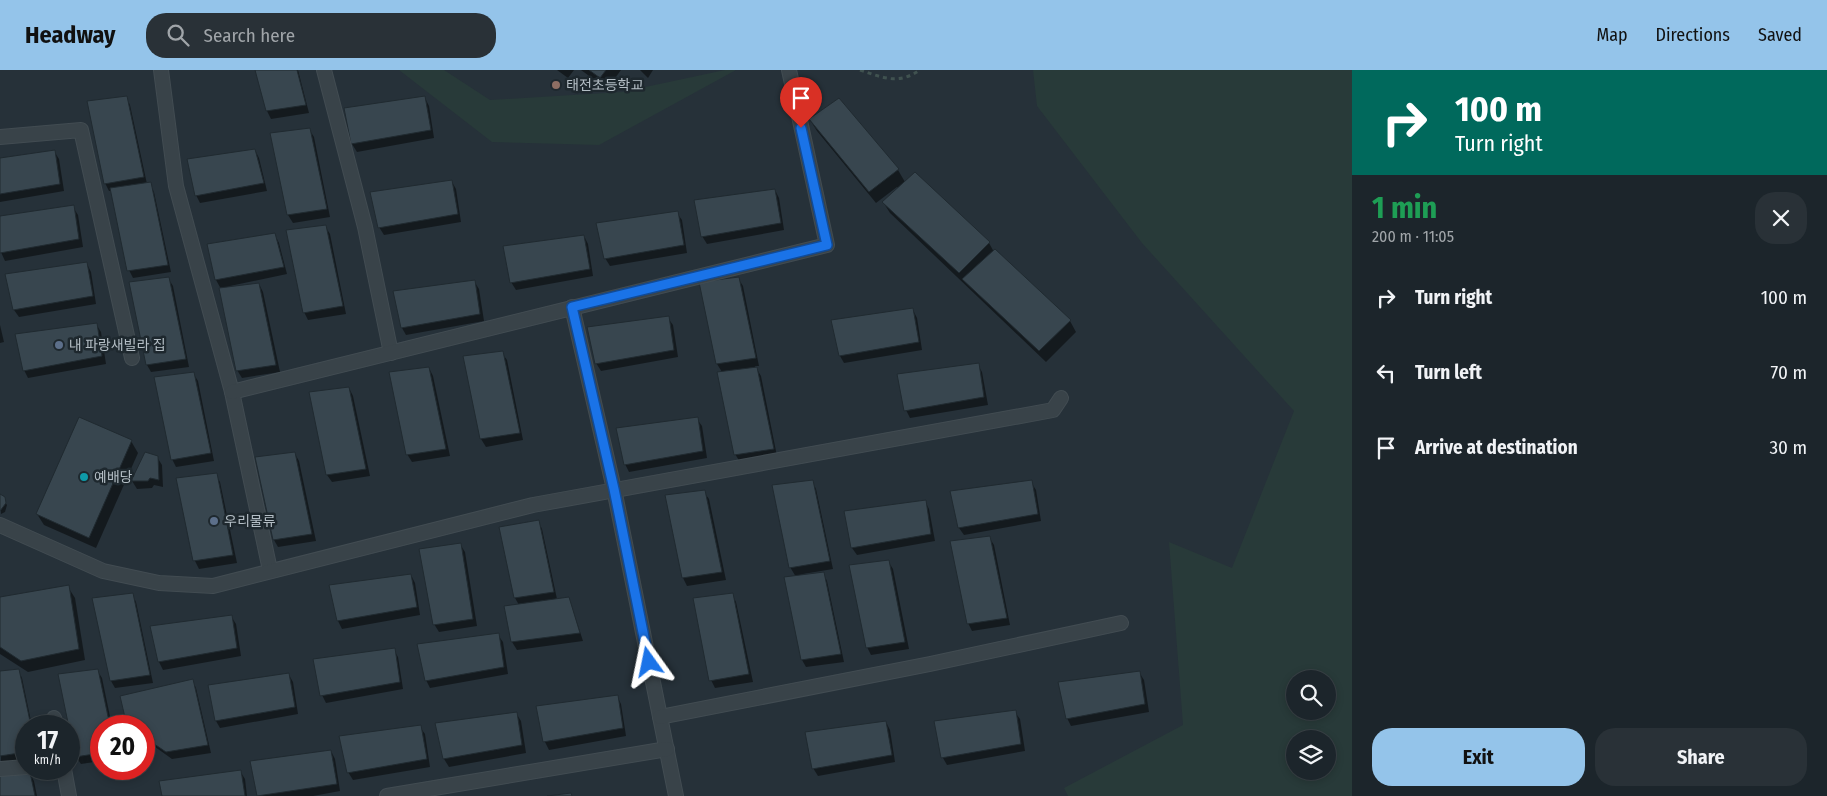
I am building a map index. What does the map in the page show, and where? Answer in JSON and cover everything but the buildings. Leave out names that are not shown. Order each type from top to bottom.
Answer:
[{"type":"lane","points":[[161,70],[176,186],[232,392],[270,570]]},
{"type":"lane","points":[[324,70],[365,227],[391,353]]},
{"type":"lane","points":[[232,392],[827,245],[789,70]]},
{"type":"lane","points":[[0,137],[80,130],[132,358]]},
{"type":"lane","points":[[572,307],[614,489],[676,796]]},
{"type":"lane","points":[[0,525],[103,571],[159,583],[213,586],[375,543],[533,505],[1053,410],[1061,398]]},
{"type":"lane","points":[[660,717],[930,664],[1121,623]]},
{"type":"lane","points":[[388,796],[667,749]]},
{"type":"lane","points":[[0,769],[15,768]]},
{"type":"lane","points":[[66,780],[69,796]]},
{"type":"path","points":[[860,70],[890,80],[911,76],[920,70]]},
{"type":"shaded area","points":[[399,70],[444,70],[490,100],[622,92],[725,70],[736,70],[599,145],[492,142]]},
{"type":"shaded area","points":[[1033,70],[1352,70],[1352,796],[1068,796],[1064,788],[1183,725],[1169,542],[1232,568],[1294,411],[1142,243],[1037,106]]},
{"type":"place","name":"태전초등학교","points":[[556,85]]},
{"type":"place","name":"내 파랑새빌라 집","points":[[59,345]]},
{"type":"place","name":"예배당","points":[[84,477]]},
{"type":"place","name":"우리물류","points":[[214,521]]},
{"type":"route","points":[[649,662],[614,489],[572,307],[827,245],[801,128]]}]
